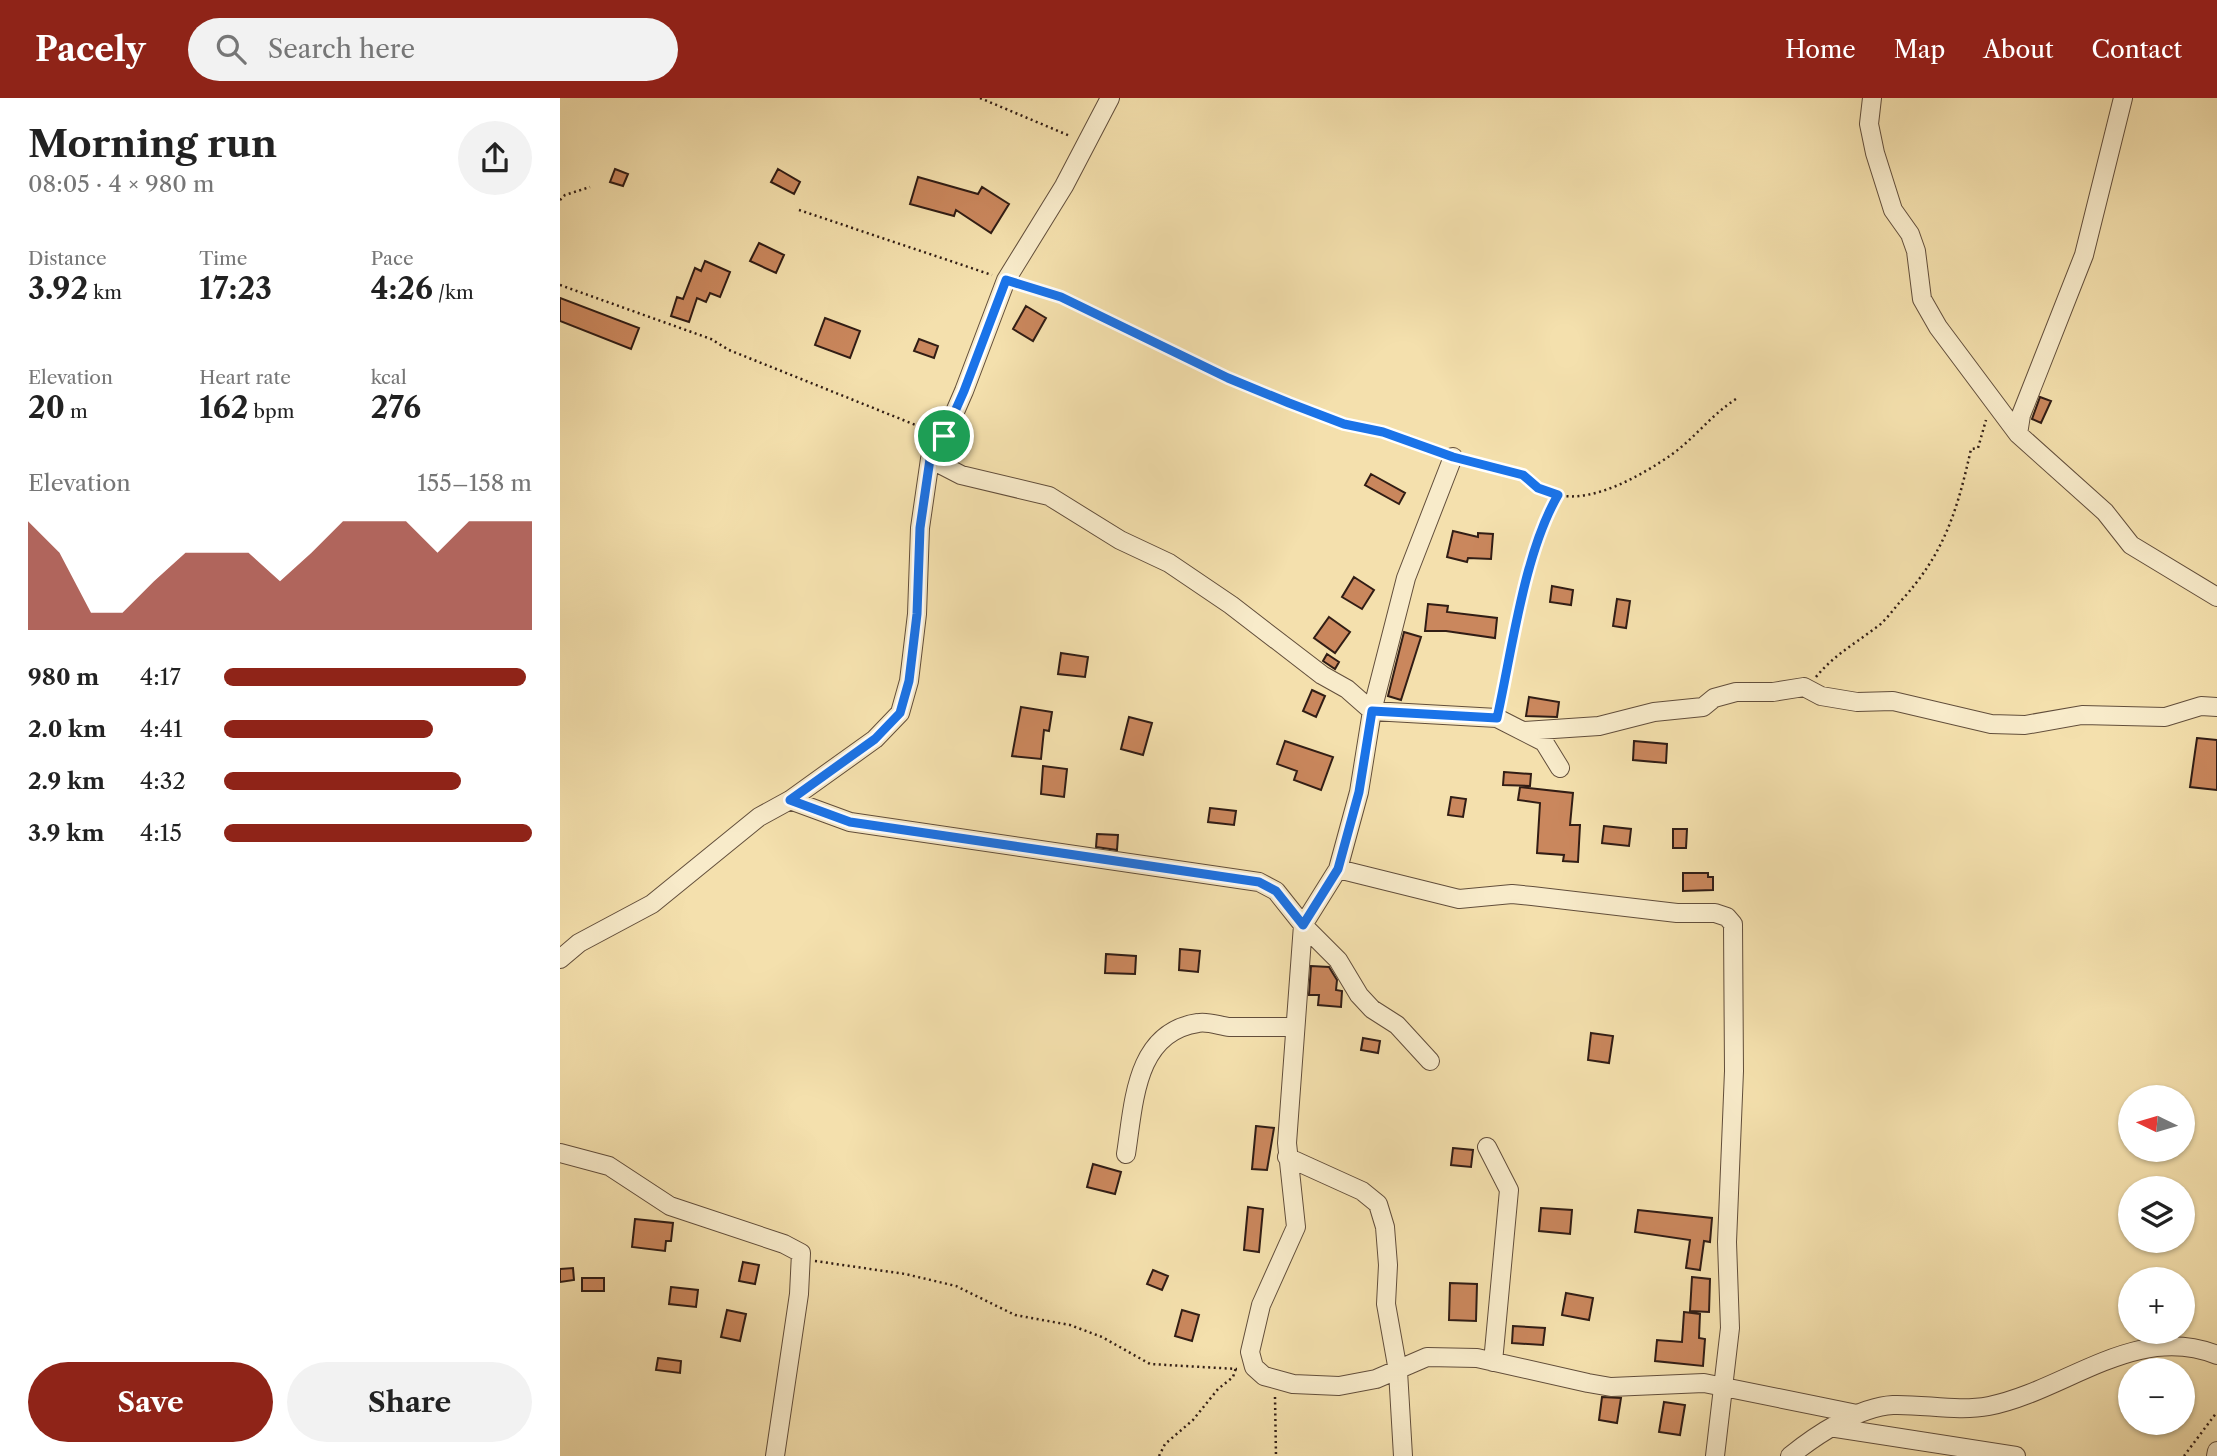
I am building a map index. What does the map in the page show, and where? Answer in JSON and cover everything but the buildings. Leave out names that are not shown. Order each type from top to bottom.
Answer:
[{"type":"street","points":[[560,959],[579,943],[652,904],[759,817],[790,800],[875,739],[900,713],[909,681],[916,628],[920,528],[930,459],[944,436],[1006,280],[1064,186],[1110,98]]},
{"type":"street","points":[[1872,98],[1869,124],[1875,153],[1893,210],[1910,234],[1916,251],[1922,299],[1938,327],[2018,434],[2105,512],[2131,545],[2217,597]]},
{"type":"street","points":[[2018,434],[2021,415],[2084,255],[2123,98]]},
{"type":"street","points":[[1453,457],[1406,578],[1372,711],[1359,792],[1338,869],[1303,925],[1287,1157],[1294,1185],[1296,1227],[1261,1305],[1250,1352],[1254,1367],[1264,1376],[1293,1384],[1339,1386],[1398,1371],[1427,1357],[1478,1358],[1611,1387],[1704,1383],[1857,1414]]},
{"type":"street","points":[[930,459],[961,475],[1049,496],[1120,540],[1168,563],[1231,605],[1322,675],[1347,689],[1372,711],[1497,718],[1544,742],[1560,768]]},
{"type":"street","points":[[1522,731],[1599,726],[1654,712],[1703,708],[1714,698],[1736,692],[1773,692],[1804,687],[1821,696],[1857,702],[1893,701],[2003,724],[2025,725],[2082,715],[2165,717],[2201,706],[2217,707]]},
{"type":"street","points":[[790,800],[850,822],[1259,882],[1276,891],[1303,925],[1338,960],[1359,995],[1372,1009],[1397,1025],[1430,1061]]},
{"type":"street","points":[[1338,869],[1458,899],[1512,894],[1727,916],[1733,924],[1734,1072],[1727,1242],[1730,1328],[1715,1456]]},
{"type":"street","points":[[1126,1154],[1139,1077],[1155,1044],[1174,1029],[1200,1022],[1228,1027],[1295,1027]]},
{"type":"street","points":[[1488,1147],[1509,1190],[1493,1362]]},
{"type":"street","points":[[560,1153],[608,1166],[670,1206],[785,1244],[801,1252],[803,1260],[775,1456]]},
{"type":"street","points":[[1287,1157],[1362,1191],[1378,1205],[1385,1227],[1388,1265],[1386,1304],[1398,1371],[1404,1456]]},
{"type":"street","points":[[1790,1456],[1815,1435],[1836,1428],[1857,1414],[1895,1405],[1953,1409],[1987,1406],[2014,1399],[2117,1355],[2148,1348],[2181,1346],[2217,1355]]},
{"type":"street","points":[[1836,1428],[2016,1456]]},
{"type":"street","points":[[2216,1456],[2217,1451]]},
{"type":"path","points":[[980,98],[1087,144]]},
{"type":"path","points":[[560,200],[590,187]]},
{"type":"path","points":[[799,210],[1061,297],[1228,378],[1289,403],[1344,424],[1383,432],[1453,457],[1523,475],[1538,488],[1558,495],[1580,497],[1634,476],[1672,454],[1717,411],[1736,399]]},
{"type":"path","points":[[560,285],[711,339],[729,350],[944,436]]},
{"type":"path","points":[[1804,687],[1839,653],[1875,629],[1920,582],[1958,506],[1971,449],[1978,449],[1986,418],[1994,404]]},
{"type":"path","points":[[1497,718],[1535,549],[1546,516],[1558,495]]},
{"type":"path","points":[[803,1260],[905,1274],[956,1286],[1015,1315],[1070,1325],[1102,1337],[1150,1364],[1236,1368],[1245,1373]]},
{"type":"path","points":[[1159,1456],[1165,1444],[1193,1420],[1233,1377],[1242,1348],[1254,1338]]},
{"type":"path","points":[[1273,1393],[1277,1400],[1276,1456]]},
{"type":"path","points":[[2183,1456],[2217,1412]]},
{"type":"route","points":[[1006,280],[1061,297],[1228,378],[1344,424],[1383,432],[1453,457],[1523,475],[1538,488],[1558,495],[1546,516],[1535,549],[1497,718],[1372,711],[1359,792],[1338,869],[1303,925],[1276,891],[1259,882],[1060,855],[850,822],[790,800],[875,739],[900,713],[909,681],[917,614],[924,492],[930,459],[944,436],[1006,280]]}]
